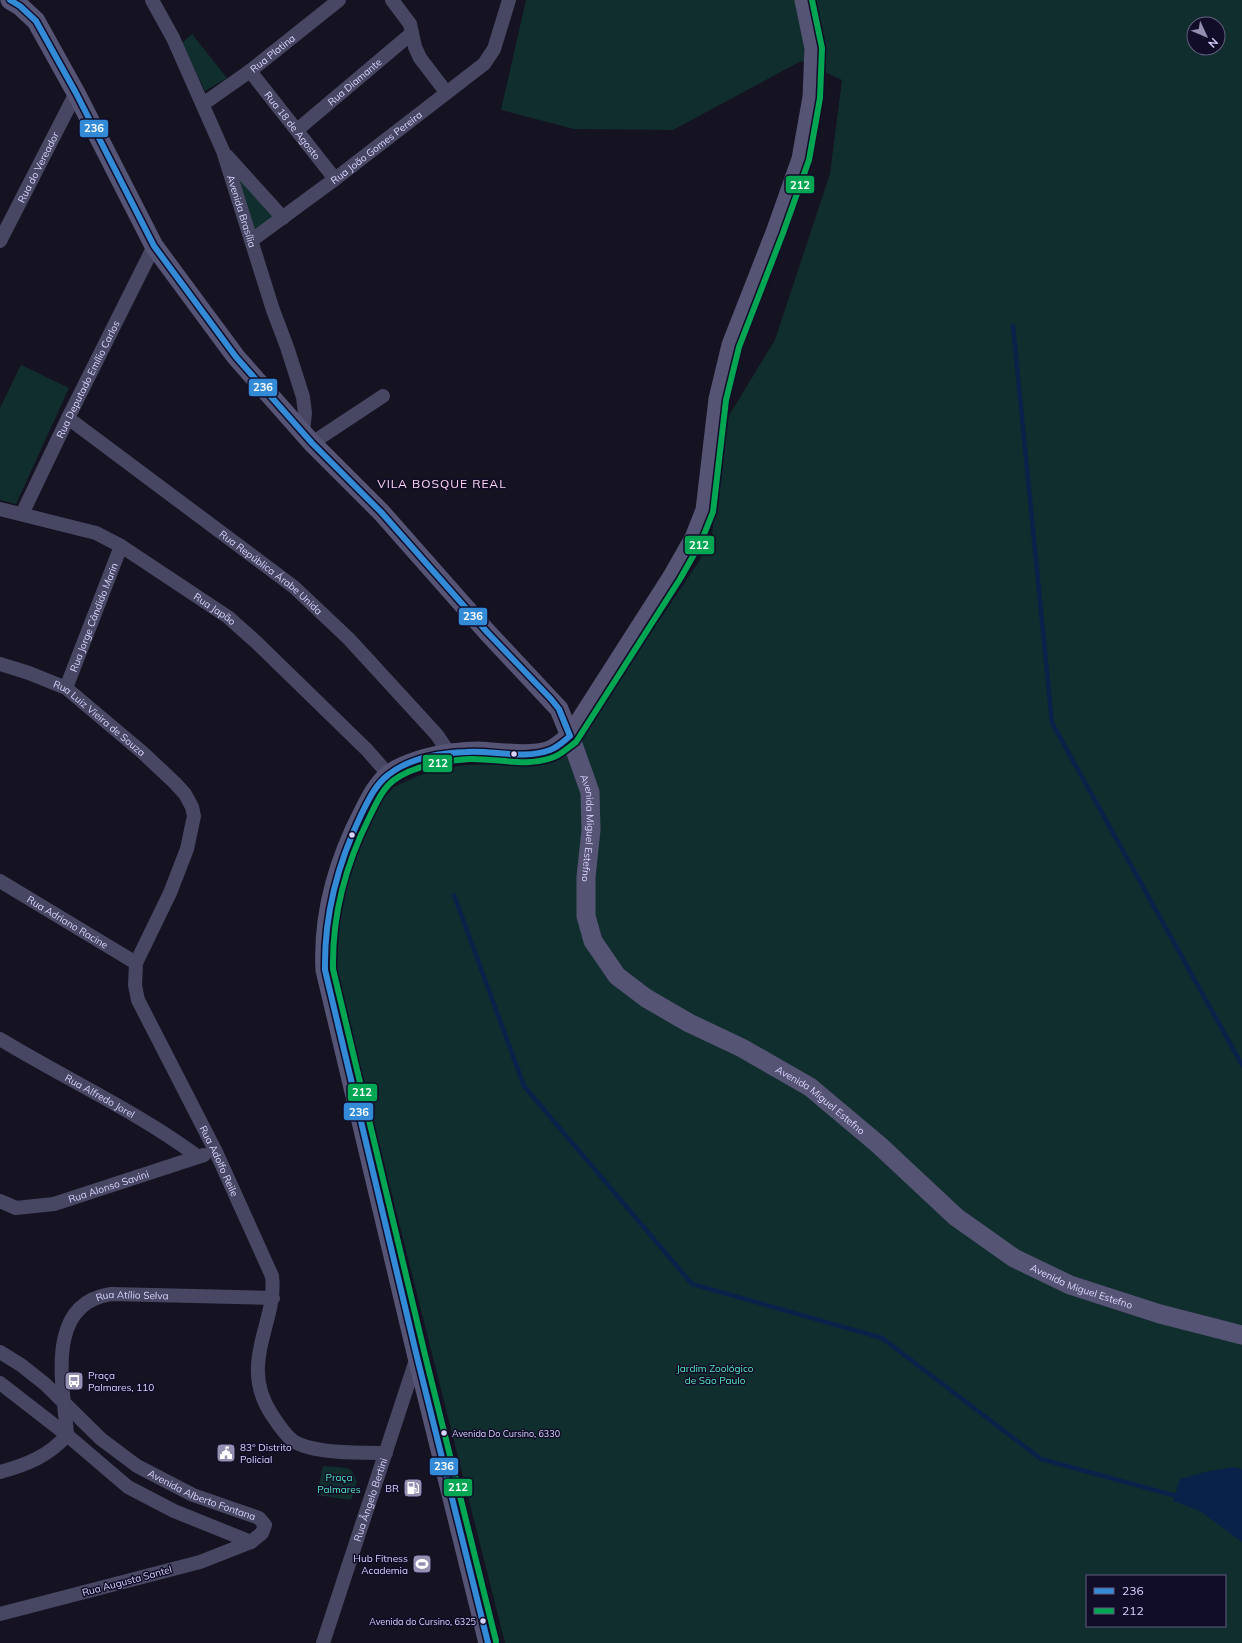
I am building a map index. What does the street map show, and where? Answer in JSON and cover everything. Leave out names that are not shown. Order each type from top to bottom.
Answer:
[{"type":"main road","name":"Avenida Miguel Estefno","points":[[10,0],[20,6],[36,21],[76,93],[154,246],[236,357],[308,437],[381,512],[487,632],[556,706],[570,736],[590,792],[592,830],[586,877],[586,916],[593,941],[617,976],[646,998],[689,1024],[742,1048],[810,1087],[879,1145],[956,1217],[1014,1258],[1070,1285],[1160,1314],[1242,1335]]},
{"type":"main road","points":[[488,1643],[417,1357],[325,970],[324,947],[327,916],[335,881],[352,833],[379,784],[388,774],[409,764],[449,753],[476,751],[538,752],[551,750],[570,736],[673,575],[694,538],[705,510],[718,399],[731,345],[776,230],[801,159],[812,97],[814,48],[804,0]]},
{"type":"street","name":"Avenida Brasília","points":[[152,0],[173,38],[223,151],[302,397],[308,437]]},
{"type":"street","name":"Rua Platina","points":[[203,104],[250,71],[339,0]]},
{"type":"street","points":[[392,0],[410,24],[415,47],[420,58],[446,92]]},
{"type":"street","name":"Rua João Gomes Pereira","points":[[252,240],[283,218],[484,64],[494,48],[509,0]]},
{"type":"street","name":"Rua Diamante","points":[[297,130],[412,33]]},
{"type":"street","name":"Rua 18 de Agosto","points":[[250,71],[335,178]]},
{"type":"street","name":"Rua do Vereador","points":[[0,241],[76,93]]},
{"type":"street","points":[[223,151],[283,218]]},
{"type":"street","name":"Rua Deputado Emílio Carlos","points":[[22,514],[154,246]]},
{"type":"street","points":[[308,437],[383,396]]},
{"type":"street","name":"Rua República Árabe Unida","points":[[68,418],[294,587],[349,639],[437,735],[449,753]]},
{"type":"street","name":"Rua Japão","points":[[0,510],[22,514],[96,533],[121,546],[228,617],[250,636],[367,750],[388,774]]},
{"type":"street","name":"Rua Jorge Cândido Marin","points":[[66,688],[121,546]]},
{"type":"street","name":"Rua Luiz Vieira de Souza","points":[[0,664],[29,673],[66,688],[142,752],[186,794]]},
{"type":"street","name":"Rua Adolfo Reile","points":[[186,794],[194,816],[187,849],[170,893],[136,963],[135,985],[138,1000],[216,1152],[268,1264],[272,1276],[273,1298],[258,1366],[263,1401],[281,1429],[294,1441],[309,1447],[349,1453],[386,1453]]},
{"type":"street","name":"Rua Adriano Racine","points":[[0,881],[136,963]]},
{"type":"street","name":"Rua Alfredo Jorel","points":[[0,1039],[129,1112],[176,1140],[198,1156]]},
{"type":"street","name":"Rua Alonso Savini","points":[[0,1201],[16,1208],[54,1204],[198,1156],[216,1152]]},
{"type":"street","name":"Rua Atílio Selva","points":[[67,1435],[60,1368],[63,1339],[74,1317],[81,1308],[95,1299],[103,1296],[118,1294],[273,1298]]},
{"type":"street","name":"Avenida Alberto Fontana","points":[[0,1352],[21,1365],[64,1401],[101,1439],[137,1466],[180,1489],[263,1521],[265,1525],[262,1533],[251,1542]]},
{"type":"street","name":"Rua Ângelo Bertini","points":[[323,1643],[417,1357]]},
{"type":"street","points":[[0,1383],[67,1435],[128,1487],[144,1497],[174,1511],[251,1542]]},
{"type":"street","points":[[0,1472],[20,1466],[41,1457],[57,1446],[67,1435]]},
{"type":"street","name":"Rua Augusta Santel","points":[[0,1614],[200,1562],[251,1542]]},
{"type":"green space","name":"Jardim Zoológico de São Paulo","points":[[526,0],[1242,0],[1242,1643],[505,1643],[335,969],[335,931],[340,897],[359,844],[383,799],[394,787],[418,776],[441,769],[465,765],[550,763],[569,754],[698,563],[712,535],[725,422],[775,340],[830,174],[842,80],[801,61],[673,130],[574,129],[501,110]]},
{"type":"green space","points":[[192,34],[227,78],[205,91],[182,43]]},
{"type":"green space","points":[[233,168],[276,217],[254,231]]},
{"type":"green space","points":[[21,365],[69,388],[16,504],[0,500],[0,408]]},
{"type":"green space","name":"Praça Palmares","points":[[323,1466],[347,1468],[352,1471],[357,1481],[351,1500],[317,1495]]},
{"type":"water","points":[[1234,1467],[1242,1469],[1242,1542],[1200,1511],[1173,1501],[1180,1479],[1205,1472]]},
{"type":"waterway","points":[[1013,326],[1052,723],[1242,1065]]},
{"type":"waterway","points":[[454,895],[524,1086],[692,1284],[882,1338],[1041,1459],[1180,1497]]},
{"type":"transit line","name":"236","points":[[10,0],[20,6],[36,21],[76,93],[154,246],[236,357],[312,443],[381,512],[487,632],[551,699],[559,709],[570,736]]},
{"type":"transit line","name":"212","points":[[496,1641],[425,1355],[333,969],[333,949],[338,910],[353,854],[374,807],[386,788],[402,775],[421,767],[469,759],[533,762],[554,757],[576,742],[680,579],[701,542],[713,512],[726,400],[739,347],[783,233],[809,160],[820,98],[822,48],[812,0]]},
{"type":"transit line","name":"236","points":[[488,1643],[417,1357],[325,970],[325,950],[330,910],[345,853],[361,815],[372,794],[383,779],[405,764],[435,755],[476,752],[519,754],[540,753],[556,747],[570,736]]},
{"type":"place","name":"Praça Palmares, 110","points":[[74,1381]]},
{"type":"place","name":"Avenida Do Cursino, 6330","points":[[444,1433]]},
{"type":"place","name":"83° Distrito Policial","points":[[226,1453]]},
{"type":"place","name":"BR","points":[[413,1488]]},
{"type":"place","name":"Hub Fitness Academia","points":[[422,1564]]},
{"type":"place","name":"Avenida do Cursino, 6325","points":[[483,1621]]},
{"type":"district","name":"VILA BOSQUE REAL","points":[[442,483]]}]
